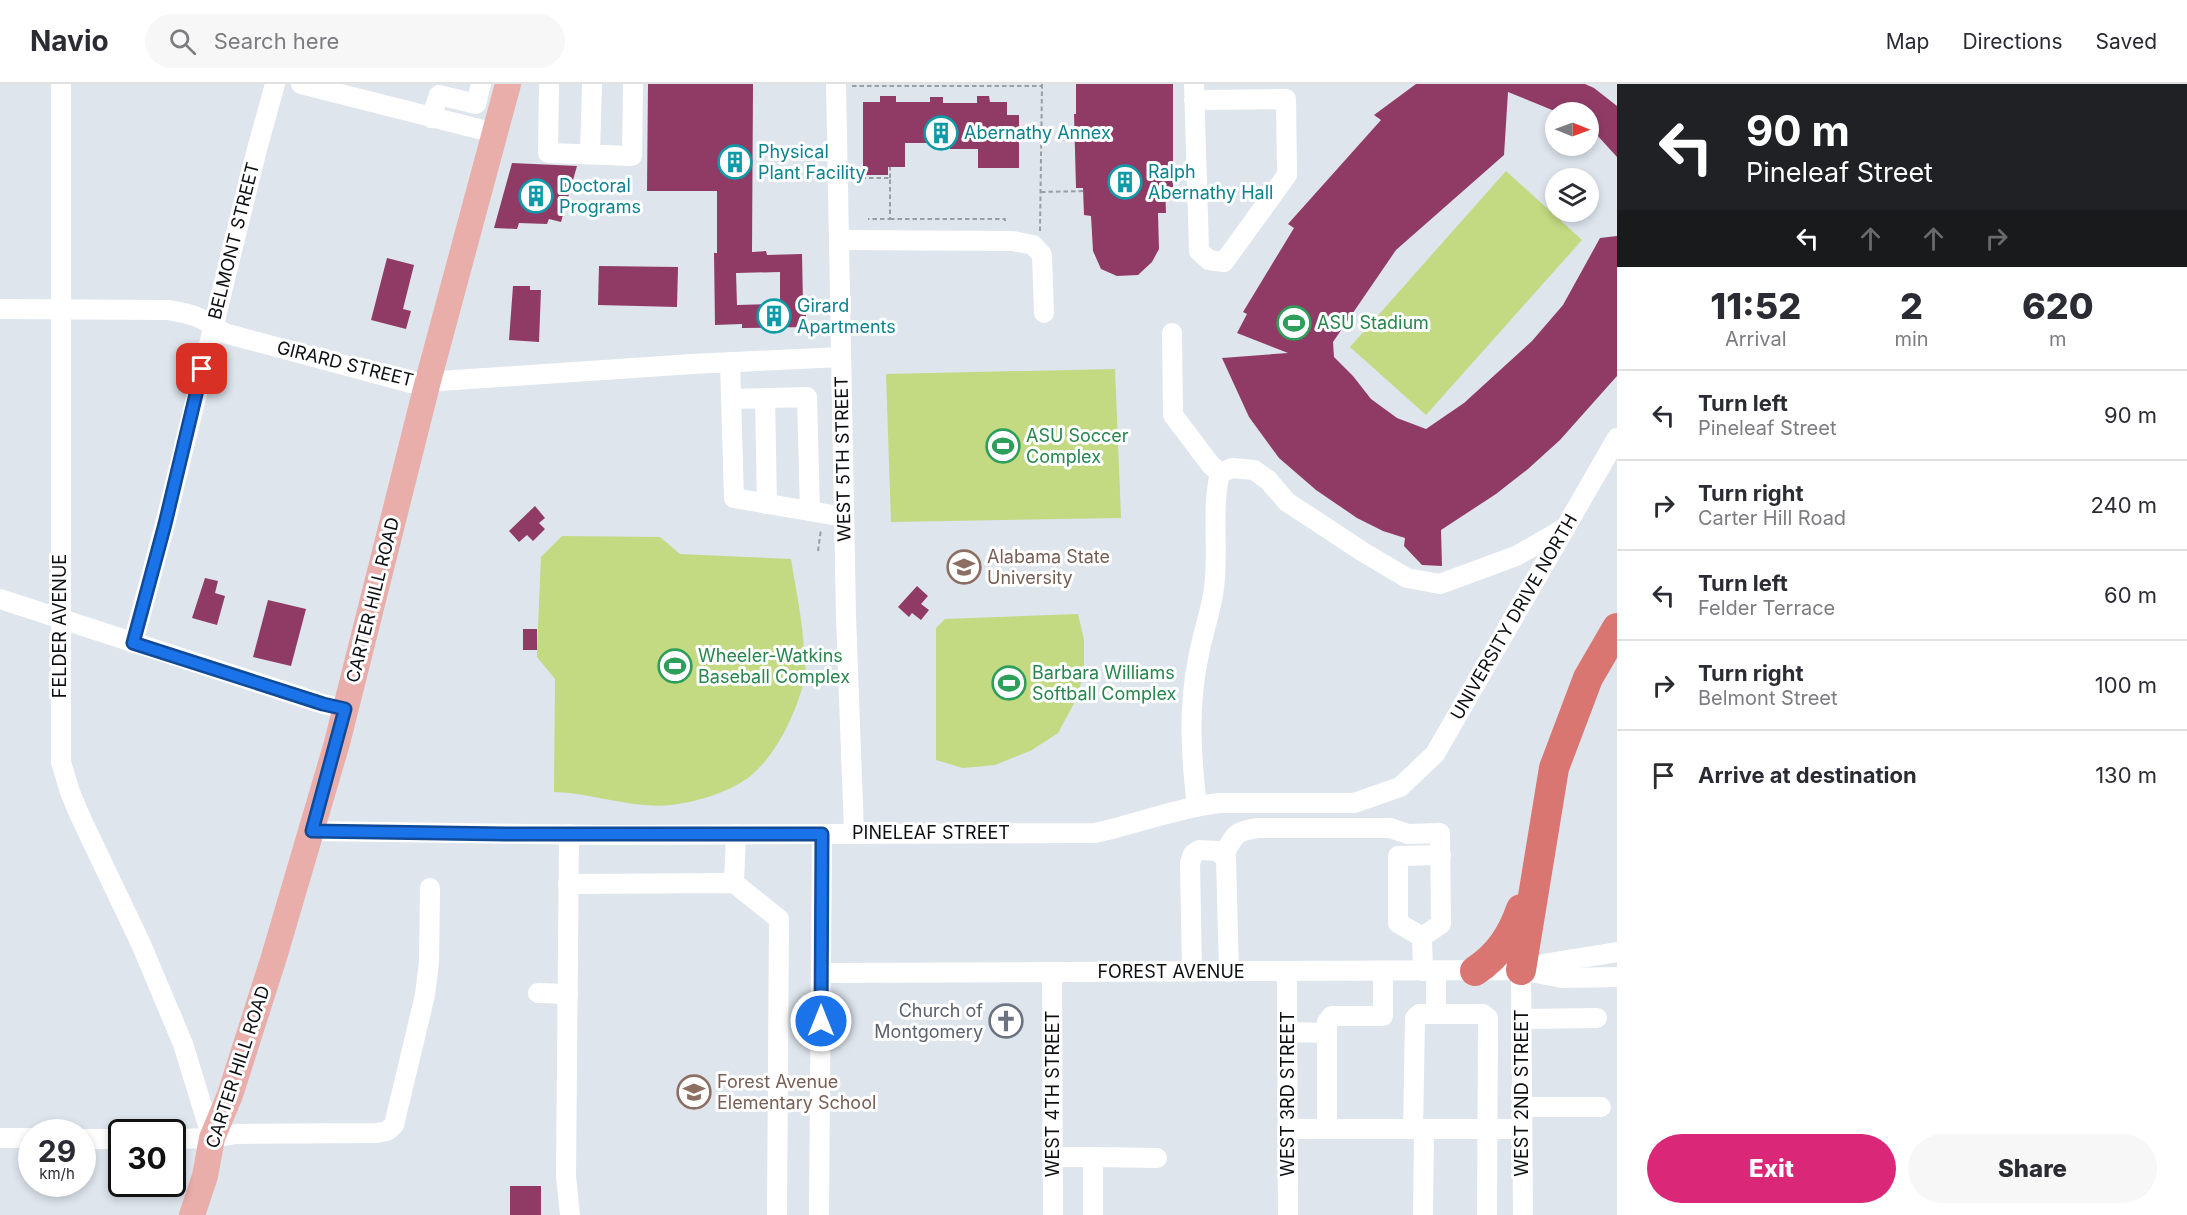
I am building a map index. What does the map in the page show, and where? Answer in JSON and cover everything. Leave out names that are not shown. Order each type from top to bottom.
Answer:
[{"type":"highway","points":[[1521,970],[1554,768],[1587,678],[1617,628]]},
{"type":"highway","points":[[1475,971],[1501,949],[1514,928],[1538,861]]},
{"type":"main road","name":"CARTER HILL ROAD","points":[[192,1215],[205,1176],[212,1138],[230,1095],[312,831],[428,381],[508,84]]},
{"type":"street","name":"FELDER AVENUE","points":[[61,84],[60,751],[64,773],[80,816],[183,1044],[212,1138]]},
{"type":"street","name":"BELMONT STREET","points":[[133,643],[275,84]]},
{"type":"street","points":[[301,84],[495,133]]},
{"type":"street","points":[[470,128],[481,84]]},
{"type":"street","points":[[549,84],[548,153],[632,156],[633,84]]},
{"type":"street","points":[[590,154],[592,84]]},
{"type":"street","name":"WEST 5TH STREET","points":[[842,85],[838,240],[854,833]]},
{"type":"street","points":[[1194,92],[1286,99],[1287,175],[1224,262],[1209,260],[1199,251],[1194,92]]},
{"type":"street","points":[[431,118],[439,95],[476,104]]},
{"type":"street","points":[[838,240],[1013,240],[1033,244],[1042,255],[1044,313]]},
{"type":"street","name":"GIRARD STREET","points":[[0,309],[168,310],[201,317],[224,333],[411,383],[841,357]]},
{"type":"street","points":[[1172,333],[1173,415],[1210,464],[1220,473]]},
{"type":"street","points":[[730,362],[734,498],[844,517]]},
{"type":"street","points":[[731,399],[807,397],[810,511]]},
{"type":"street","points":[[765,398],[767,504]]},
{"type":"street","name":"UNIVERSITY DRIVE NORTH","points":[[1400,787],[1435,754],[1617,438]]},
{"type":"street","points":[[1220,473],[1232,468],[1254,470],[1268,480],[1287,502],[1363,552],[1407,578],[1440,584],[1516,556],[1565,528]]},
{"type":"street","points":[[1197,806],[1191,755],[1191,703],[1214,588],[1216,490],[1220,473]]},
{"type":"street","points":[[0,599],[345,709]]},
{"type":"street","name":"PINELEAF STREET","points":[[312,831],[569,834],[1095,833],[1197,806],[1219,803],[1354,803],[1400,787]]},
{"type":"street","points":[[1224,855],[1234,834],[1240,830],[1258,828],[1390,828],[1408,834],[1440,833],[1441,924],[1422,937]]},
{"type":"street","points":[[569,834],[566,1176],[570,1215]]},
{"type":"street","points":[[734,883],[736,834]]},
{"type":"street","points":[[819,1215],[822,834]]},
{"type":"street","points":[[1192,972],[1190,863],[1193,854],[1199,850],[1217,851],[1226,858],[1230,972]]},
{"type":"street","points":[[1436,1014],[1422,937],[1398,923],[1398,856],[1440,855]]},
{"type":"street","points":[[568,884],[734,883],[779,919],[777,1215]]},
{"type":"street","points":[[186,1139],[236,1134],[377,1133],[387,1131],[394,1125],[425,995],[429,962],[430,888]]},
{"type":"street","name":"FOREST AVENUE","points":[[1521,970],[1536,965],[1617,952]]},
{"type":"street","name":"FOREST AVENUE","points":[[821,973],[1521,970],[1562,978],[1617,977]]},
{"type":"street","name":"WEST 2ND STREET","points":[[1521,970],[1523,1215]]},
{"type":"street","points":[[1327,1129],[1327,1022],[1332,1016],[1392,1016],[1383,971]]},
{"type":"street","name":"WEST 4TH STREET","points":[[1052,972],[1053,1215]]},
{"type":"street","name":"WEST 3RD STREET","points":[[1287,972],[1288,1215]]},
{"type":"street","points":[[538,993],[568,994]]},
{"type":"street","points":[[1423,1215],[1415,1018],[1419,1014],[1483,1014],[1488,1018],[1487,1215]]},
{"type":"street","points":[[1521,1019],[1597,1018]]},
{"type":"street","points":[[1287,1032],[1328,1032]]},
{"type":"street","points":[[1522,1107],[1601,1107]]},
{"type":"street","points":[[1288,1129],[1522,1129]]},
{"type":"street","points":[[0,1138],[18,1138]]},
{"type":"street","points":[[1053,1157],[1157,1158]]},
{"type":"street","points":[[1093,1157],[1093,1215]]},
{"type":"path","points":[[842,85],[1042,85],[1040,235]]},
{"type":"path","points":[[868,219],[890,219],[890,167]]},
{"type":"path","points":[[851,178],[890,178]]},
{"type":"path","points":[[1041,192],[1086,191]]},
{"type":"green space","points":[[1506,171],[1545,206],[1545,222],[1562,222],[1582,240],[1426,415],[1350,347]]},
{"type":"green space","name":"ASU Soccer Complex","points":[[1115,369],[1121,518],[891,522],[886,374]]},
{"type":"green space","name":"Wheeler-Watkins Baseball Complex","points":[[562,536],[660,537],[680,554],[791,559],[802,630],[805,676],[797,703],[784,732],[768,758],[748,778],[711,796],[671,805],[642,805],[554,792],[555,679],[537,657],[537,650],[541,557]]},
{"type":"green space","name":"Barbara Williams Softball Complex","points":[[1078,614],[1084,640],[1084,670],[1078,696],[1058,733],[1032,750],[995,765],[963,768],[936,760],[936,628],[945,619]]},
{"type":"building","points":[[648,84],[753,84],[752,252],[766,251],[767,255],[802,254],[806,327],[742,328],[742,324],[715,325],[714,253],[717,253],[717,191],[647,191]],"holes":[[[780,272],[780,304],[737,305],[736,273]]]},
{"type":"building","name":"Ralph Abernathy Hall","points":[[1076,84],[1173,84],[1173,187],[1165,187],[1166,213],[1158,213],[1159,249],[1152,262],[1138,275],[1117,276],[1101,269],[1093,251],[1091,216],[1084,215],[1083,188],[1076,188],[1074,114],[1076,114]]},
{"type":"building","name":"ASU Stadium","points":[[1416,84],[1585,84],[1594,88],[1617,106],[1617,157],[1599,137],[1599,102],[1545,102],[1545,107],[1508,92],[1504,155],[1396,250],[1333,342],[1334,357],[1371,399],[1397,418],[1426,429],[1464,403],[1532,341],[1563,305],[1600,238],[1617,236],[1617,376],[1560,440],[1528,469],[1496,494],[1441,530],[1442,566],[1422,565],[1404,546],[1405,538],[1383,531],[1357,518],[1316,490],[1279,458],[1249,417],[1222,358],[1288,353],[1237,333],[1247,314],[1243,312],[1294,228],[1288,224],[1381,120],[1374,115]]},
{"type":"building","name":"Abernathy Annex","points":[[880,96],[896,96],[896,102],[930,102],[930,97],[943,97],[943,103],[977,103],[977,96],[989,96],[990,102],[1007,102],[1007,115],[1019,115],[1019,168],[978,168],[978,149],[950,149],[950,143],[905,143],[905,167],[888,167],[888,175],[863,175],[863,102],[880,102]]},
{"type":"building","name":"Doctoral Programs","points":[[512,163],[577,166],[561,222],[549,219],[547,224],[519,223],[517,229],[494,228]]},
{"type":"building","points":[[387,258],[414,265],[403,309],[411,311],[406,329],[371,320]]},
{"type":"building","points":[[599,266],[678,267],[677,307],[598,305]]},
{"type":"building","points":[[513,286],[530,286],[530,290],[541,290],[539,342],[509,340]]},
{"type":"building","points":[[535,506],[545,518],[539,523],[545,529],[533,541],[527,535],[519,542],[509,531]]},
{"type":"building","points":[[205,578],[218,581],[215,593],[225,596],[217,625],[192,618]]},
{"type":"building","points":[[917,586],[928,596],[921,604],[929,610],[921,620],[912,613],[909,617],[898,607]]},
{"type":"building","points":[[268,600],[306,609],[291,666],[253,657]]},
{"type":"building","points":[[523,629],[537,629],[537,650],[523,650]]},
{"type":"building","points":[[510,1186],[541,1186],[541,1215],[510,1215]]},
{"type":"place","name":"Abernathy Annex","points":[[941,133]]},
{"type":"place","name":"Physical Plant Facility","points":[[735,162]]},
{"type":"place","name":"Ralph Abernathy Hall","points":[[1125,182]]},
{"type":"place","name":"Doctoral Programs","points":[[536,196]]},
{"type":"place","name":"Girard Apartments","points":[[774,316]]},
{"type":"place","name":"ASU Stadium","points":[[1294,323]]},
{"type":"place","name":"ASU Soccer Complex","points":[[1003,446]]},
{"type":"place","name":"Alabama State University","points":[[964,567]]},
{"type":"place","name":"Wheeler-Watkins Baseball Complex","points":[[675,666]]},
{"type":"place","name":"Barbara Williams Softball Complex","points":[[1009,683]]},
{"type":"place","name":"Church of Montgomery","points":[[1006,1021]]},
{"type":"place","name":"Forest Avenue Elementary School","points":[[694,1092]]},
{"type":"route","points":[[202,369],[165,524],[133,643],[345,709],[312,831],[607,835],[822,834],[821,1021]]}]
